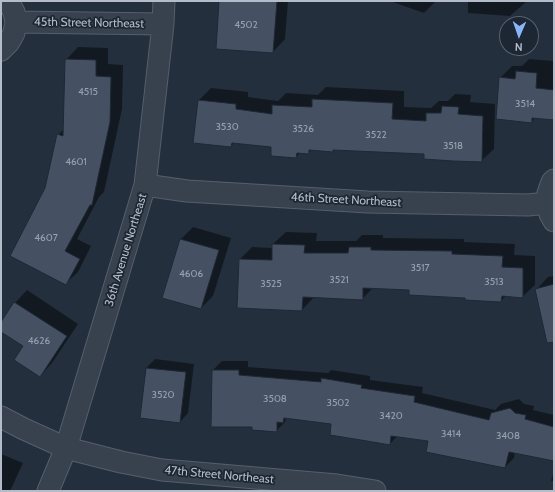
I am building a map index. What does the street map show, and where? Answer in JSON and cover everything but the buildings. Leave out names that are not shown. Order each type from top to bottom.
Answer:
[{"type":"street","points":[[1,50],[9,42],[14,32],[16,22],[14,12],[8,1]]},
{"type":"street","name":"36th Avenue Northeast","points":[[48,491],[66,448],[145,185],[163,24],[164,1]]},
{"type":"street","name":"45th Street Northeast","points":[[16,22],[163,24]]},
{"type":"street","name":"46th Street Northeast","points":[[145,185],[187,190],[368,202],[528,205],[551,212],[548,193],[554,180]]},
{"type":"street","name":"47th Street Northeast","points":[[1,417],[66,448],[121,462],[162,470],[375,491]]}]
